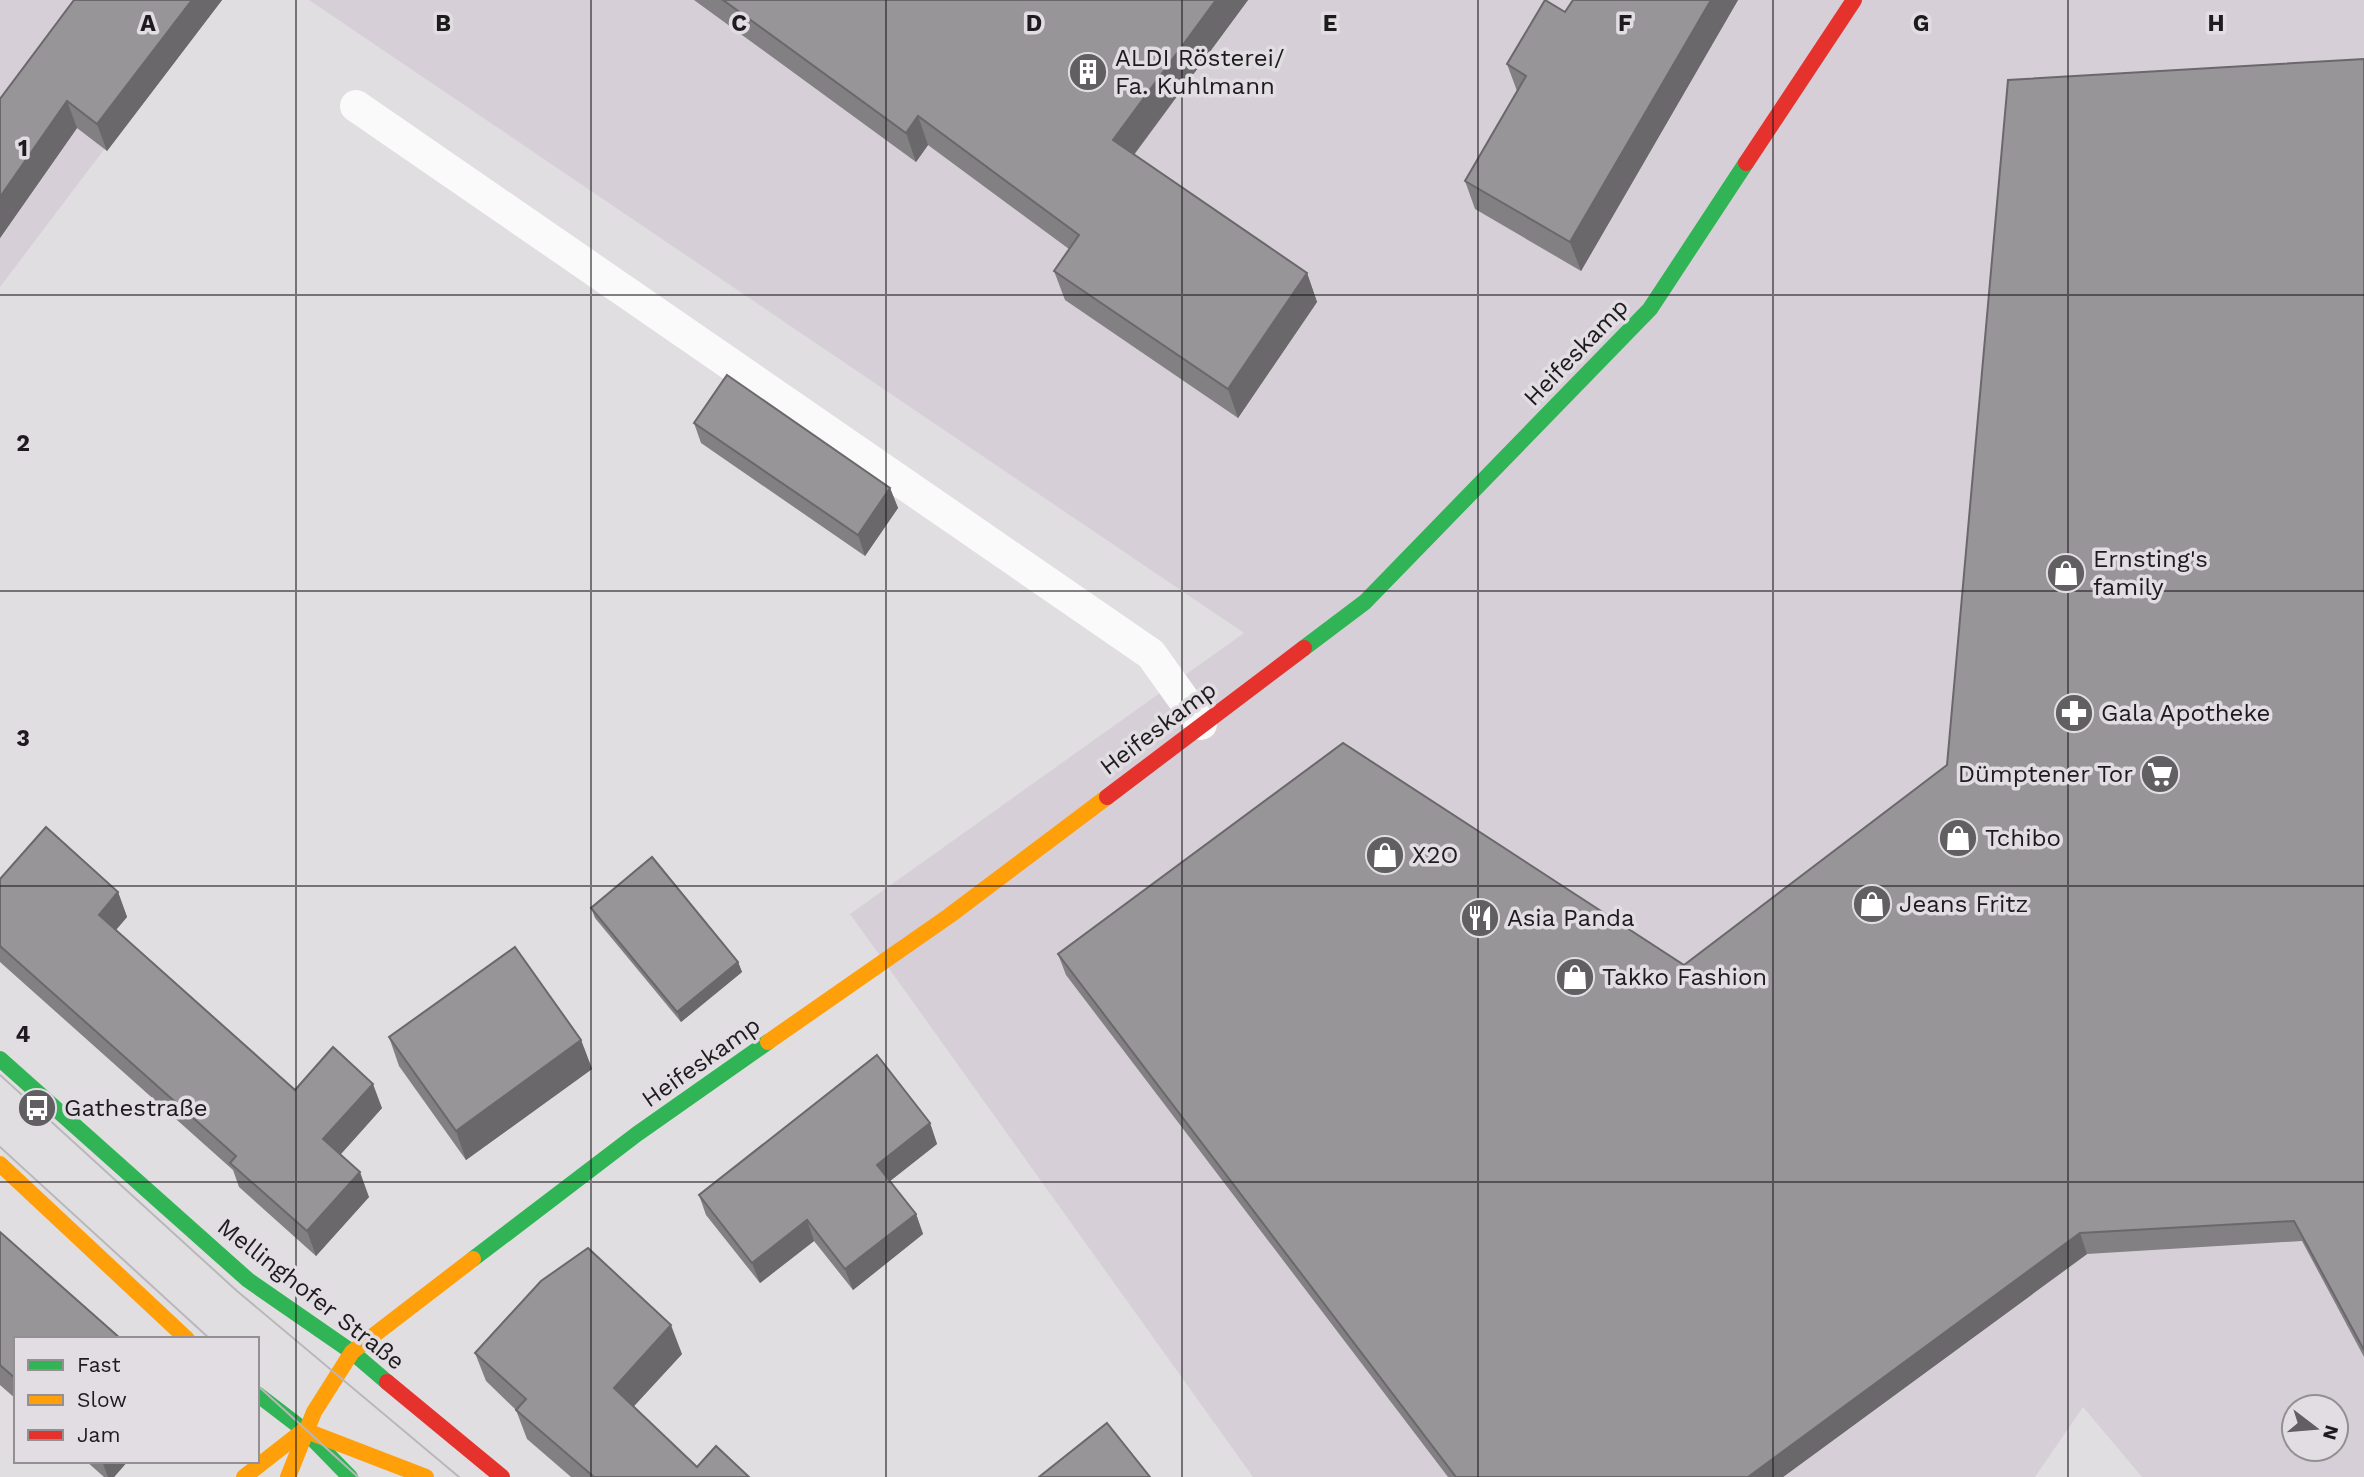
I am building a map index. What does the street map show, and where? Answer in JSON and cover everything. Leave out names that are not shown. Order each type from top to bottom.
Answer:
[{"type":"street","name":"Heifeskamp","points":[[352,1352],[637,1134],[949,916],[1365,602],[1650,309],[1854,0]]},
{"type":"street","name":"Mellinghofer Straße","points":[[0,1059],[248,1280],[352,1352],[502,1477]]},
{"type":"street","points":[[0,1164],[185,1337]]},
{"type":"street","points":[[288,1477],[304,1430],[335,1374],[352,1352]]},
{"type":"street","points":[[259,1396],[304,1430],[350,1477]]},
{"type":"street","points":[[244,1477],[304,1430]]},
{"type":"street","points":[[304,1430],[426,1477]]},
{"type":"lane","points":[[356,106],[1151,654],[1201,724]]},
{"type":"shaded area","points":[[0,0],[217,0],[0,287]]},
{"type":"shaded area","points":[[309,0],[2364,0],[2364,1477],[2142,1477],[2083,1407],[2035,1477],[1253,1477],[850,914],[1244,633]]},
{"type":"building","points":[[74,0],[192,0],[97,124],[67,101],[0,197],[0,99]]},
{"type":"building","points":[[723,0],[1216,0],[1113,140],[1307,273],[1228,389],[1054,271],[1079,235],[918,116],[906,133]]},
{"type":"building","points":[[1545,0],[1565,12],[1573,0],[1711,0],[1570,242],[1465,181],[1526,76],[1507,64]]},
{"type":"building","name":"Dümptener Tor","points":[[2364,59],[2364,1350],[2294,1221],[2080,1233],[1748,1477],[1456,1477],[1058,954],[1343,743],[1684,965],[1947,765],[2008,80]]},
{"type":"building","points":[[727,375],[890,488],[858,535],[694,423]]},
{"type":"building","points":[[46,827],[118,892],[99,915],[295,1090],[333,1047],[373,1084],[323,1139],[360,1172],[307,1231],[230,1163],[236,1156],[0,946],[0,879]]},
{"type":"building","points":[[652,857],[738,962],[677,1012],[591,908]]},
{"type":"building","points":[[515,947],[581,1040],[456,1131],[389,1037]]},
{"type":"building","points":[[877,1055],[930,1123],[877,1165],[916,1214],[845,1269],[807,1220],[752,1263],[699,1195]]},
{"type":"building","points":[[0,1232],[119,1337],[14,1337],[14,1377],[0,1365]]},
{"type":"building","points":[[588,1248],[671,1325],[614,1388],[697,1467],[716,1446],[749,1477],[594,1477],[516,1410],[526,1399],[475,1353],[541,1281]]},
{"type":"building","points":[[1107,1423],[1150,1477],[1039,1477]]},
{"type":"tram line","points":[[0,1075],[237,1291],[459,1477]]},
{"type":"tram line","points":[[0,1147],[208,1337]]},
{"type":"tram line","points":[[259,1387],[358,1477]]},
{"type":"traffic: fast","points":[[1304,648],[1365,602],[1650,309],[1746,163]]},
{"type":"traffic: fast","points":[[473,1259],[637,1134],[768,1042]]},
{"type":"traffic: fast","points":[[0,1059],[248,1280],[352,1352],[387,1382]]},
{"type":"traffic: fast","points":[[259,1396],[304,1430],[350,1477]]},
{"type":"traffic: slow","points":[[768,1042],[949,916],[1107,797]]},
{"type":"traffic: slow","points":[[0,1164],[185,1337]]},
{"type":"traffic: slow","points":[[288,1477],[314,1412],[352,1352],[473,1259]]},
{"type":"traffic: slow","points":[[304,1430],[426,1477]]},
{"type":"traffic: slow","points":[[244,1477],[304,1430]]},
{"type":"traffic: jam","points":[[1746,163],[1854,0]]},
{"type":"traffic: jam","points":[[1107,797],[1304,648]]},
{"type":"traffic: jam","points":[[387,1382],[502,1477]]},
{"type":"place","name":"ALDI Rösterei/ Fa. Kuhlmann","points":[[1088,72]]},
{"type":"place","name":"Ernsting's family","points":[[2066,573]]},
{"type":"place","name":"Gala Apotheke","points":[[2074,713]]},
{"type":"place","name":"Dümptener Tor","points":[[2160,774]]},
{"type":"place","name":"Tchibo","points":[[1958,838]]},
{"type":"place","name":"X2O","points":[[1385,855]]},
{"type":"place","name":"Jeans Fritz","points":[[1872,904]]},
{"type":"place","name":"Asia Panda","points":[[1480,918]]},
{"type":"place","name":"Takko Fashion","points":[[1575,977]]},
{"type":"place","name":"Gathestraße","points":[[37,1108]]}]
